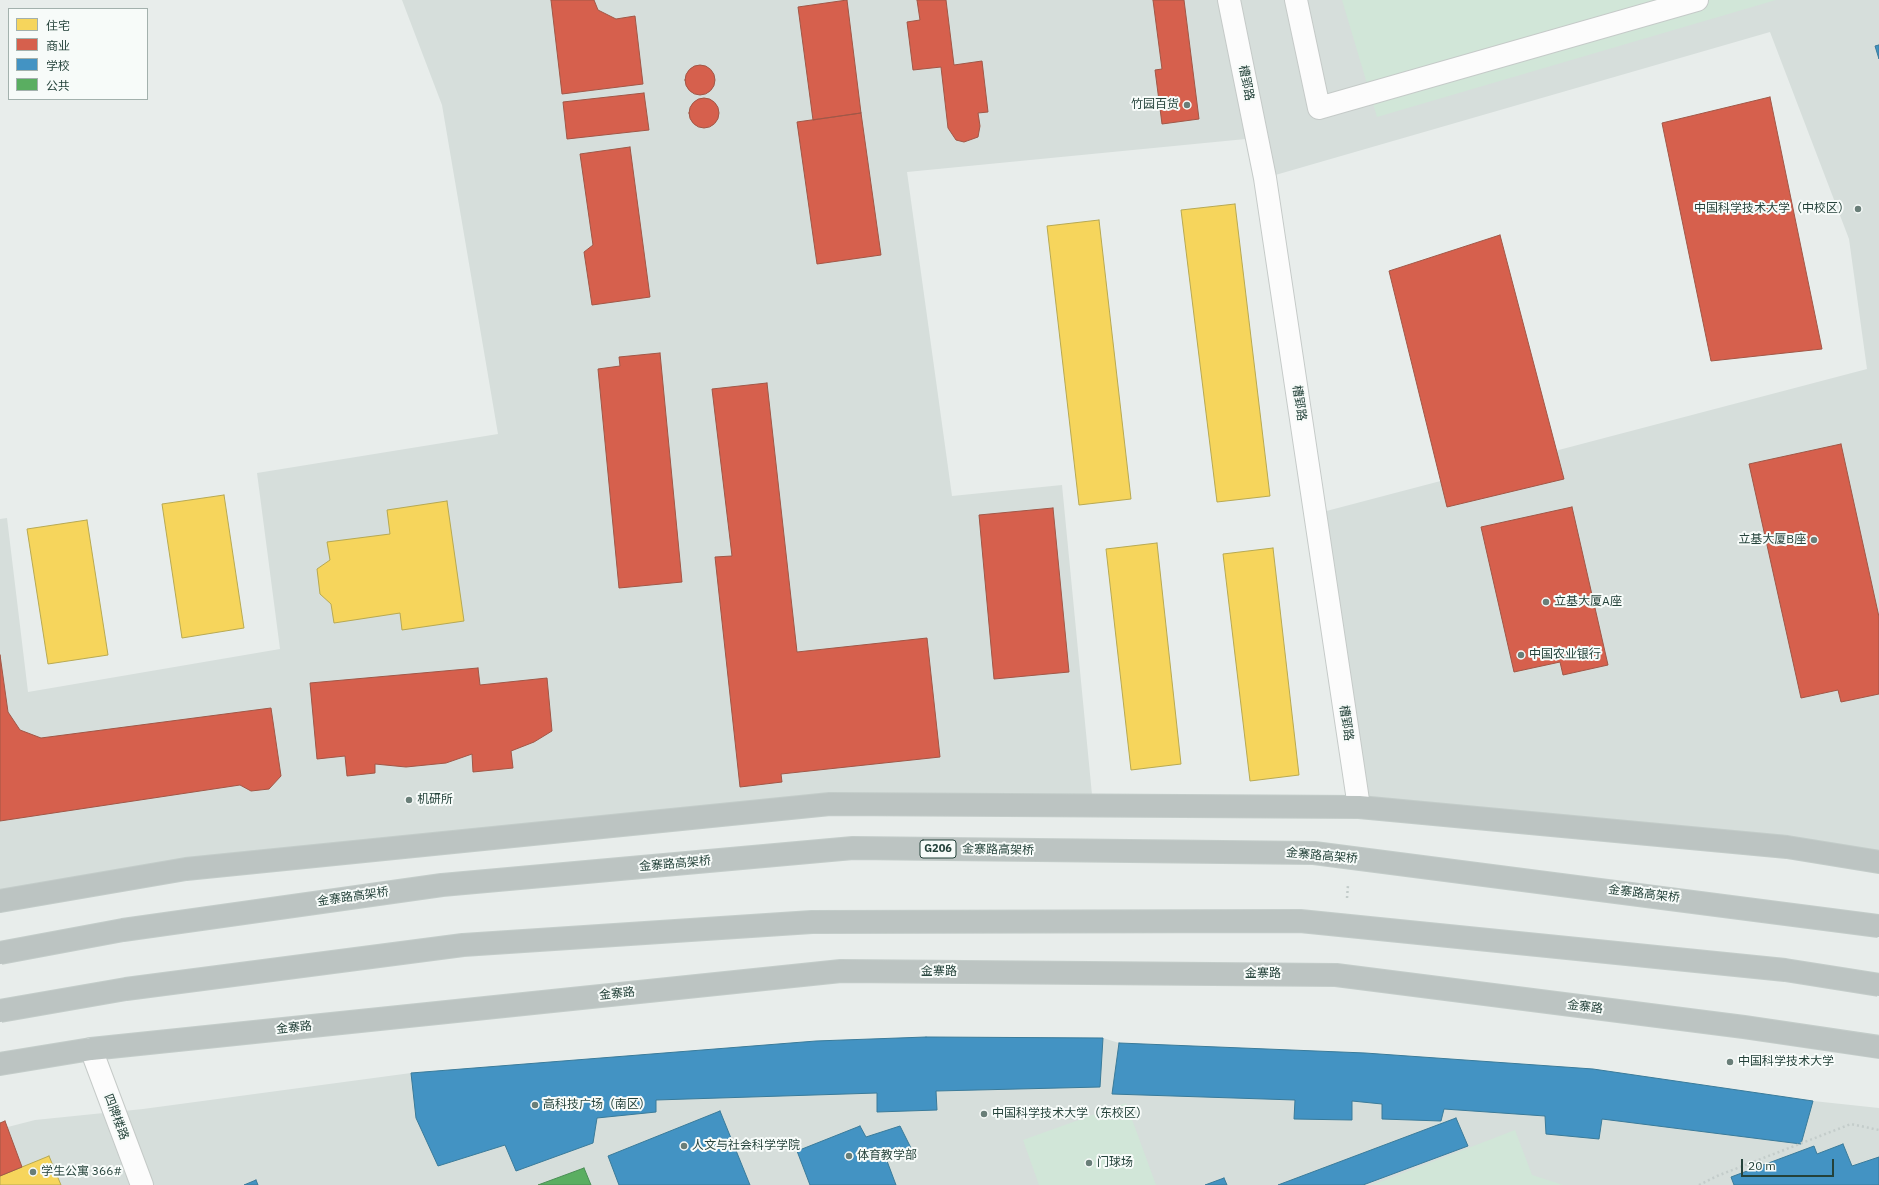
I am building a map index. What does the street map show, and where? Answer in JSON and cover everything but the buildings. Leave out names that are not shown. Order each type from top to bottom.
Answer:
[{"type":"highway","points":[[0,901],[186,869],[830,804],[1359,807],[1787,847],[1879,862]]},
{"type":"highway","name":"金寨路高架桥","points":[[0,953],[123,930],[442,885],[853,848],[1314,852],[1879,926]]},
{"type":"highway","points":[[0,1011],[126,989],[463,946],[812,922],[1300,921],[1785,970],[1879,985]]},
{"type":"highway","name":"金寨路","points":[[0,1064],[91,1049],[841,971],[1336,974],[1736,1026],[1879,1047]]},
{"type":"street","name":"槽郢路","points":[[1229,0],[1265,178],[1359,807]]},
{"type":"street","points":[[1296,0],[1319,108],[1697,0]]},
{"type":"street","name":"四牌楼路","points":[[91,1049],[142,1185]]},
{"type":"path","points":[[1346,906],[1349,883]]},
{"type":"path","points":[[1699,1185],[1717,1176],[1851,1124],[1879,1130]]},
{"type":"shaded area","points":[[402,0],[1879,0],[1879,862],[1359,807],[1315,514],[1867,369],[1849,239],[1770,32],[1265,178],[1256,138],[907,172],[952,496],[1062,485],[1093,805],[830,804],[0,901],[0,519],[7,518],[28,692],[280,649],[257,473],[498,434],[442,105]]},
{"type":"shaded area","name":"中国科学技术大学（东校区）","points":[[926,1037],[1103,1038],[1119,1043],[1365,1053],[1593,1069],[1813,1101],[1879,1108],[1879,1185],[0,1185],[0,1129],[35,1120],[143,1109],[411,1073],[816,1041]]},
{"type":"green space","points":[[1342,0],[1776,0],[1377,117]]},
{"type":"green space","name":"门球场","points":[[1126,1103],[1156,1185],[1039,1185],[1023,1140]]},
{"type":"green space","points":[[1515,1130],[1532,1175],[1563,1185],[1372,1185]]},
{"type":"place","name":"竹园百货","points":[[1187,105]]},
{"type":"place","name":"中国科学技术大学（中校区）","points":[[1858,209]]},
{"type":"place","name":"立基大厦B座","points":[[1814,540]]},
{"type":"place","name":"立基大厦A座","points":[[1546,602]]},
{"type":"place","name":"中国农业银行","points":[[1521,655]]},
{"type":"place","name":"机研所","points":[[409,800]]},
{"type":"place","name":"中国科学技术大学","points":[[1730,1062]]},
{"type":"place","name":"高科技广场（南区）","points":[[535,1105]]},
{"type":"place","name":"中国科学技术大学（东校区）","points":[[984,1114]]},
{"type":"place","name":"人文与社会科学学院","points":[[684,1146]]},
{"type":"place","name":"体育教学部","points":[[849,1156]]},
{"type":"place","name":"门球场","points":[[1089,1163]]},
{"type":"place","name":"学生公寓 366#","points":[[33,1172]]}]
